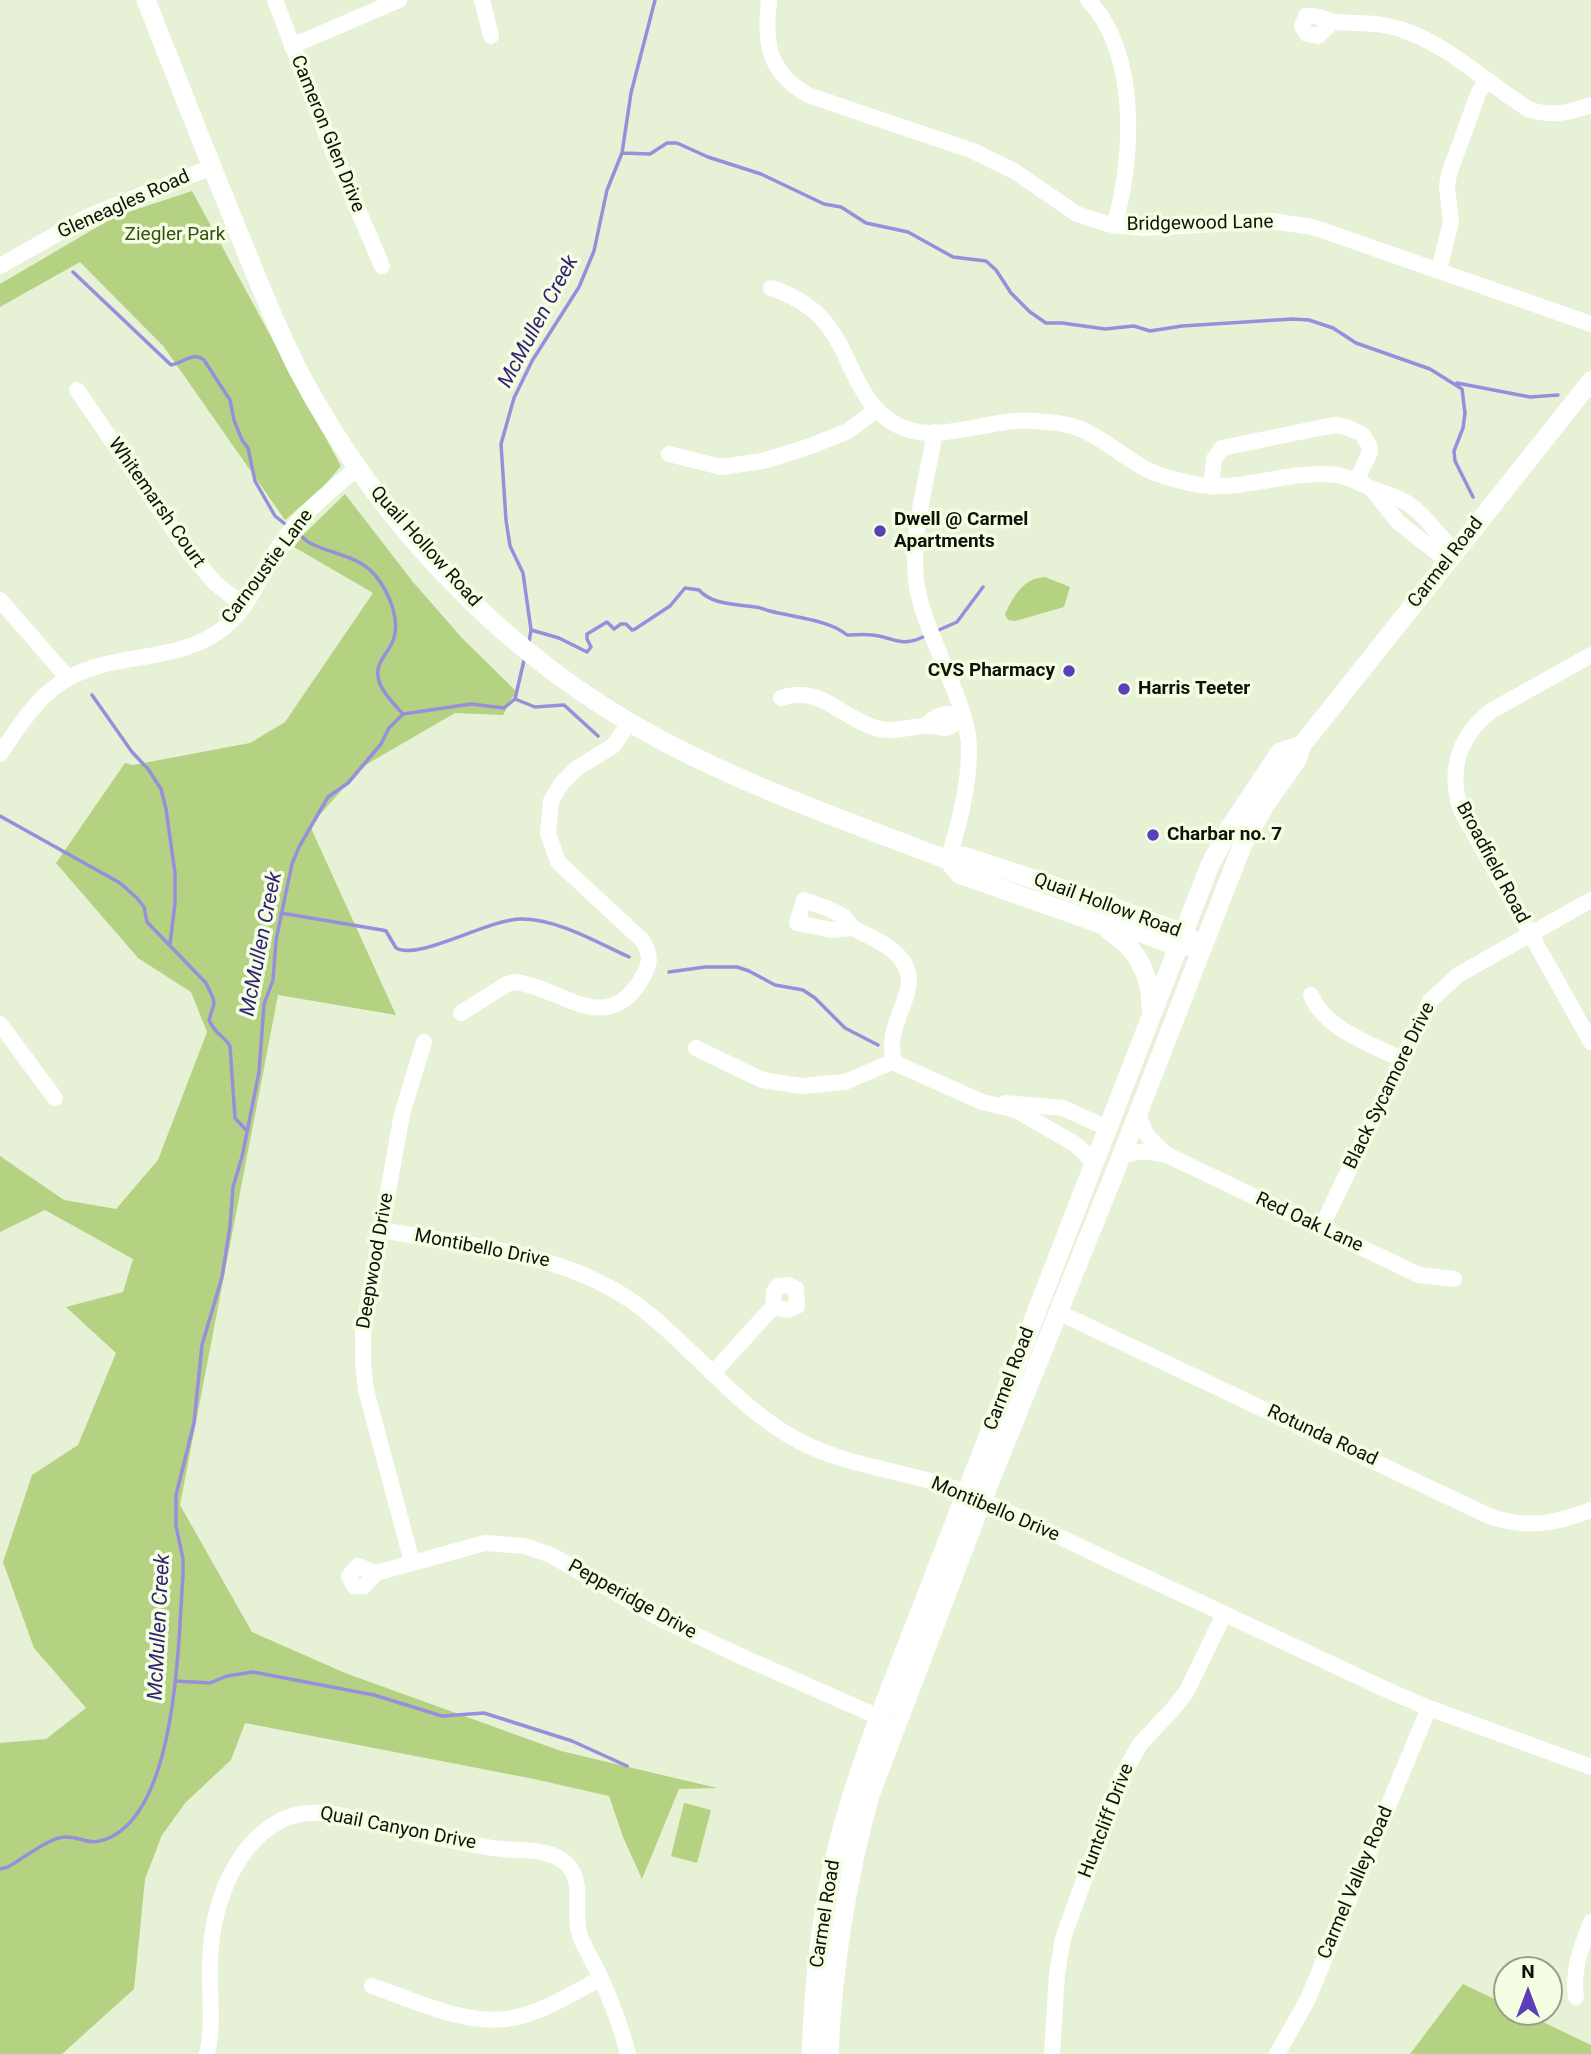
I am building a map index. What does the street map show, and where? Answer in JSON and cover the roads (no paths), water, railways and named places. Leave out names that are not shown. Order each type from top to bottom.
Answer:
[{"type":"main road","name":"Quail Hollow Road","points":[[146,0],[254,274],[306,383],[357,468],[430,558],[500,629],[536,659],[630,722],[717,768],[948,860],[960,874],[1104,925],[1117,924],[1202,947]]},
{"type":"main road","name":"Carmel Road","points":[[811,2054],[816,1966],[826,1899],[845,1815],[879,1717],[1058,1312],[1242,846],[1265,804],[1297,760],[1302,745],[1591,381]]},
{"type":"main road","name":"Carmel Road","points":[[829,2054],[839,1931],[857,1842],[974,1497],[1093,1164],[1210,865],[1255,788],[1280,752],[1302,745]]},
{"type":"main road","name":"Quail Hollow Road","points":[[948,860],[963,856],[1043,882],[1180,940]]},
{"type":"main road","points":[[1104,925],[1139,959],[1149,984],[1151,1015]]},
{"type":"main road","points":[[1107,1128],[1114,1135],[1121,1157]]},
{"type":"street","name":"Cameron Glen Drive","points":[[275,0],[332,149],[382,266]]},
{"type":"street","points":[[292,46],[398,0]]},
{"type":"street","points":[[482,0],[491,36]]},
{"type":"street","name":"Bridgewood Lane","points":[[769,0],[766,28],[768,43],[779,70],[795,88],[808,95],[973,151],[1014,171],[1077,214],[1114,226],[1143,228],[1288,222],[1323,230],[1591,324]]},
{"type":"street","points":[[1087,0],[1098,11],[1111,32],[1128,111],[1128,160],[1114,226]]},
{"type":"street","points":[[1333,22],[1401,29],[1435,45],[1486,81],[1540,113],[1560,114],[1591,105]]},
{"type":"street","points":[[1438,270],[1451,222],[1447,186],[1449,174],[1478,94],[1486,81]]},
{"type":"street","name":"Gleneagles Road","points":[[0,266],[86,217],[212,167]]},
{"type":"street","points":[[771,288],[784,292],[817,313],[826,323],[860,387],[876,410],[908,430],[935,432],[1011,421],[1058,423],[1078,428],[1147,470],[1211,487],[1328,474],[1364,484],[1416,509],[1447,544],[1452,556]]},
{"type":"street","name":"Whitemarsh Court","points":[[77,390],[196,561],[215,583],[244,606]]},
{"type":"street","points":[[669,454],[721,467],[763,461],[848,431],[876,410]]},
{"type":"street","points":[[1211,487],[1214,459],[1222,448],[1336,425],[1362,434],[1367,441],[1370,452],[1364,484]]},
{"type":"street","points":[[935,432],[917,529],[916,580],[920,604],[954,691],[969,747],[965,793],[948,860]]},
{"type":"street","name":"Carnoustie Lane","points":[[0,754],[38,701],[68,678],[100,666],[163,654],[201,643],[227,625],[244,606],[272,557],[292,529],[324,496],[357,468]]},
{"type":"street","points":[[0,600],[68,678]]},
{"type":"street","name":"Broadfield Road","points":[[1591,654],[1491,711],[1479,721],[1462,744],[1457,759],[1455,785],[1461,810],[1591,1042]]},
{"type":"street","points":[[781,698],[800,694],[813,696],[864,723],[889,731],[928,725],[939,729],[953,726],[962,716]]},
{"type":"street","points":[[461,1013],[507,984],[515,982],[578,1005],[602,1008],[631,994],[649,966],[650,953],[643,941],[558,862],[548,833],[551,801],[561,784],[577,768],[613,746],[630,722]]},
{"type":"street","name":"Black Sycamore Drive","points":[[1321,1228],[1426,1008],[1446,985],[1591,900]]},
{"type":"street","points":[[852,928],[887,945],[902,959],[907,969],[908,988],[893,1032],[894,1061],[897,1064],[982,1102],[1016,1110],[1075,1144],[1093,1164]]},
{"type":"street","points":[[1311,995],[1314,1004],[1332,1022],[1401,1059]]},
{"type":"street","points":[[0,1024],[55,1098]]},
{"type":"street","name":"Deepwood Drive","points":[[412,1562],[366,1390],[363,1362],[365,1312],[402,1114],[425,1042]]},
{"type":"street","points":[[696,1048],[762,1080],[802,1086],[845,1082],[894,1061]]},
{"type":"street","points":[[982,1102],[1063,1108],[1107,1128]]},
{"type":"street","name":"Red Oak Lane","points":[[1139,1111],[1140,1126],[1147,1138],[1167,1155],[1419,1275],[1454,1279]]},
{"type":"street","name":"Red Oak Lane","points":[[1121,1157],[1143,1151],[1167,1155]]},
{"type":"street","name":"Montibello Drive","points":[[381,1230],[542,1260],[588,1275],[636,1304],[771,1423],[802,1443],[974,1497],[1429,1708],[1591,1767]]},
{"type":"street","points":[[713,1373],[774,1307]]},
{"type":"street","name":"Rotunda Road","points":[[1058,1312],[1505,1521],[1540,1525],[1558,1522],[1591,1510]]},
{"type":"street","name":"Pepperidge Drive","points":[[376,1573],[485,1544],[505,1543],[533,1548],[551,1555],[663,1620],[879,1717]]},
{"type":"street","name":"Huntcliff Drive","points":[[1052,2054],[1057,1974],[1063,1938],[1122,1776],[1140,1744],[1187,1690],[1224,1614]]},
{"type":"street","name":"Carmel Valley Road","points":[[1277,2054],[1307,2001],[1429,1708]]},
{"type":"street","name":"Quail Canyon Drive","points":[[207,2054],[211,2028],[211,1943],[215,1917],[223,1894],[249,1846],[276,1824],[300,1814],[331,1814],[457,1841],[547,1853],[562,1860],[575,1876],[580,1936],[621,2027],[628,2054]]},
{"type":"street","points":[[1576,1997],[1576,1964],[1591,1922]]},
{"type":"street","points":[[372,1986],[468,2018],[501,2020],[541,2009],[600,1978]]},
{"type":"waterway","name":"McMullen Creek","points":[[529,642],[531,630],[523,573],[510,546],[506,520],[501,444],[514,398],[532,361],[579,287],[594,251],[607,190],[622,153],[631,93],[655,0]]},
{"type":"waterway","points":[[622,153],[650,154],[667,143],[677,143],[708,157],[761,174],[824,204],[841,207],[866,223],[908,232],[953,257],[986,261],[996,270],[1011,293],[1046,323],[1105,329],[1134,326],[1150,331],[1182,326],[1292,319],[1309,320],[1333,328],[1356,343],[1430,369],[1462,389],[1465,413],[1463,428],[1454,451],[1455,461],[1473,497]]},
{"type":"waterway","points":[[73,272],[171,365],[192,357],[204,360],[230,400],[234,420],[248,448],[255,481],[275,516],[285,524]]},
{"type":"waterway","points":[[1457,383],[1530,397],[1558,395]]},
{"type":"waterway","points":[[299,534],[310,543],[345,556],[369,569],[385,590],[393,608],[396,627],[391,645],[379,667],[378,678],[390,700],[403,714]]},
{"type":"waterway","points":[[939,630],[957,622],[983,587]]},
{"type":"waterway","points":[[531,630],[559,638],[587,652],[591,647],[587,634],[607,622],[614,629],[621,624],[635,629],[670,606],[685,588],[699,590],[717,601],[759,607],[821,622],[847,635],[880,636],[902,642],[923,637]]},
{"type":"waterway","name":"McMullen Creek","points":[[0,1869],[58,1838],[71,1837],[97,1842],[111,1837],[133,1819],[150,1791],[162,1757],[176,1678],[183,1575],[183,1559],[176,1526],[176,1495],[194,1423],[202,1345],[222,1277],[233,1187],[242,1157],[259,1072],[264,1004],[273,980],[276,940],[292,864],[299,847],[328,797],[348,783],[381,744],[389,728],[403,714],[471,704],[504,708],[515,699],[525,656]]},
{"type":"waterway","points":[[92,695],[161,789],[175,873],[175,903],[170,944]]},
{"type":"waterway","points":[[515,699],[535,707],[564,705],[598,736]]},
{"type":"waterway","points":[[0,816],[120,883],[144,907],[147,922],[206,983],[214,1004],[209,1020],[230,1046],[235,1118],[247,1131]]},
{"type":"waterway","points":[[281,913],[386,931],[396,948],[407,950],[437,945],[507,921],[535,920],[576,932],[629,957]]},
{"type":"waterway","points":[[669,972],[705,967],[737,967],[749,971],[775,985],[803,990],[815,998],[845,1028],[878,1045]]},
{"type":"waterway","points":[[175,1681],[210,1683],[227,1676],[253,1672],[374,1695],[442,1716],[484,1713],[572,1741],[627,1766]]},
{"type":"place","name":"Dwell @ Carmel Apartments","points":[[880,531]]},
{"type":"place","name":"CVS Pharmacy","points":[[1069,671]]},
{"type":"place","name":"Harris Teeter","points":[[1124,689]]},
{"type":"place","name":"Charbar no. 7","points":[[1153,835]]},
{"type":"park label","name":"Ziegler Park","points":[[175,235]]}]
